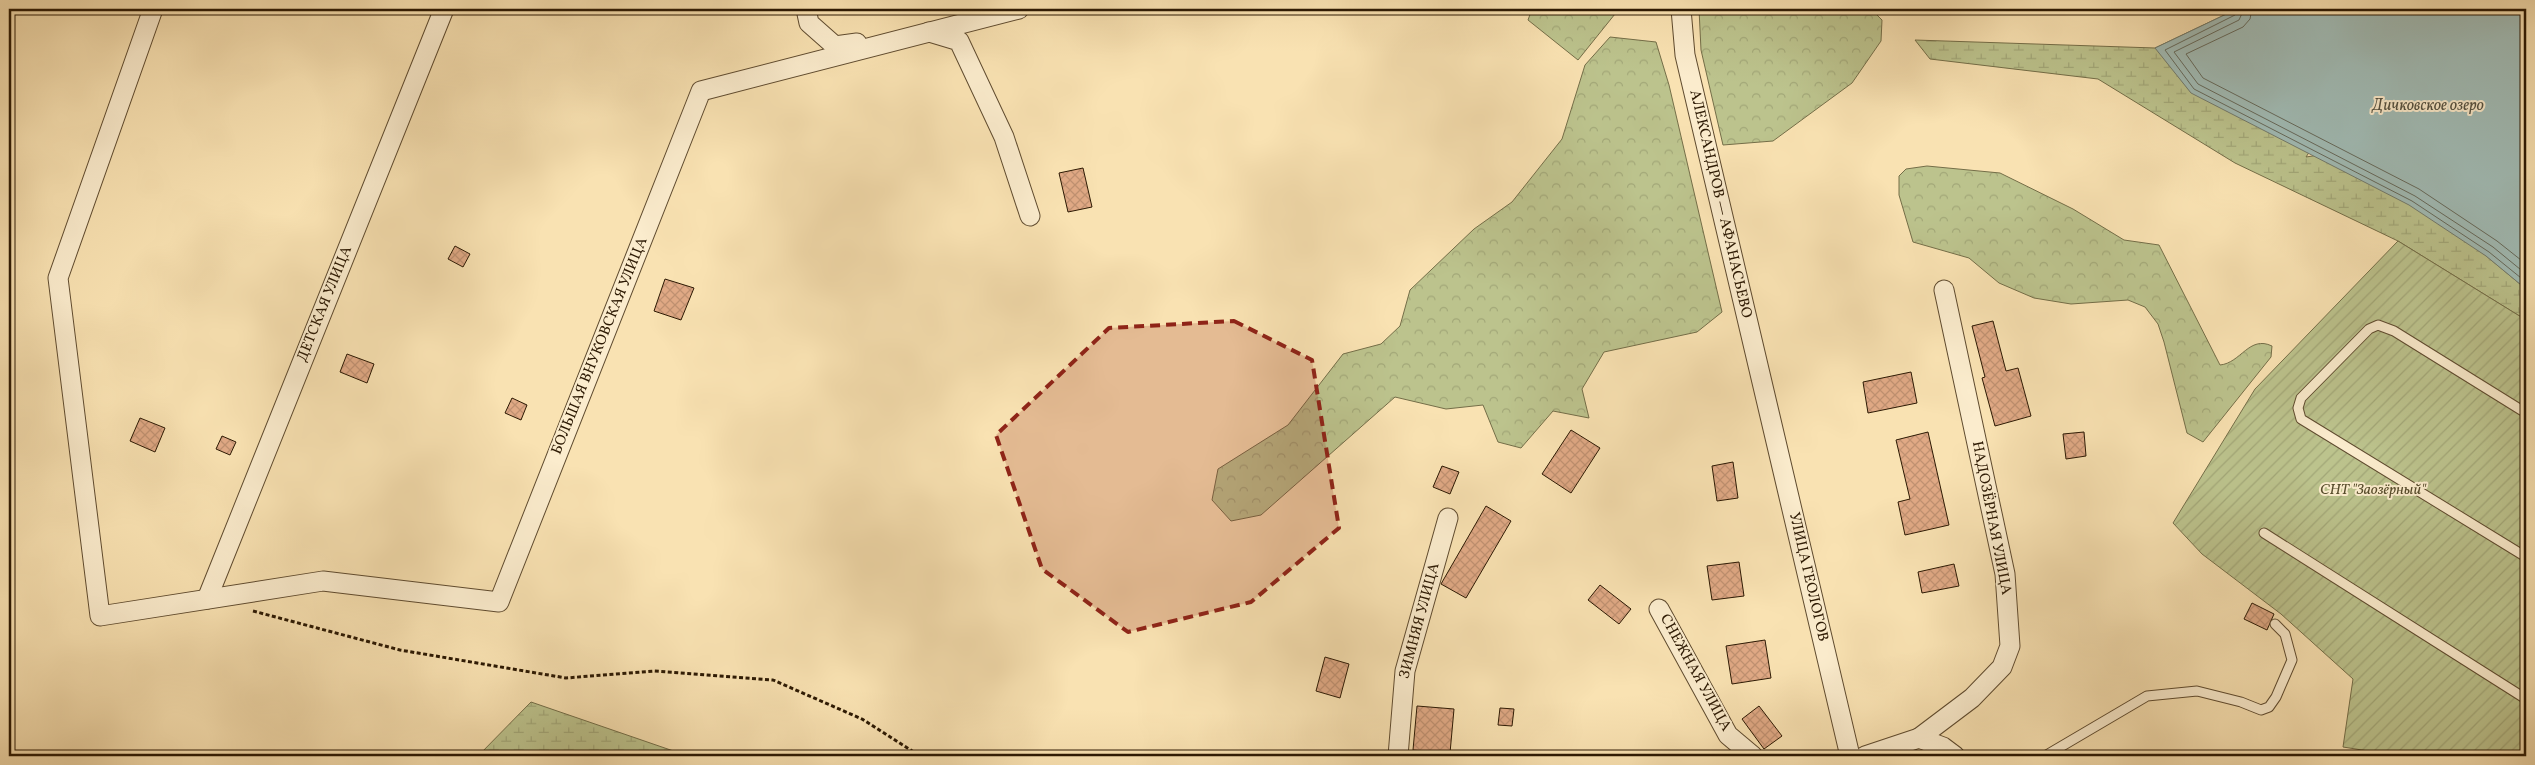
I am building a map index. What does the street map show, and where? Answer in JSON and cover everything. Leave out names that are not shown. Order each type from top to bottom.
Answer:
[{"type":"street","points":[[153,9],[58,278],[100,616],[206,599]]},
{"type":"street","name":"ДЕТСКАЯ УЛИЦА","points":[[206,599],[444,9]]},
{"type":"street","points":[[806,9],[810,23],[835,46],[869,41],[914,28],[959,41],[1004,137],[1030,216]]},
{"type":"street","points":[[929,32],[1018,9]]},
{"type":"street","name":"АЛЕКСАНДРОВ — АФАНАСЬЕВО","points":[[1682,9],[1685,55],[1766,398]]},
{"type":"street","name":"БОЛЬШАЯ ВНУКОВСКАЯ УЛИЦА","points":[[206,599],[323,580],[499,602],[701,91],[929,32]]},
{"type":"street","name":"НАДОЗЁРНАЯ УЛИЦА","points":[[1866,756],[1919,738],[1972,698],[2002,667],[2010,646],[2005,574],[1944,290]]},
{"type":"street","name":"УЛИЦА ГЕОЛОГОВ","points":[[1766,398],[1850,756]]},
{"type":"street","name":"ЗИМНЯЯ УЛИЦА","points":[[1398,756],[1405,671],[1448,518]]},
{"type":"street","name":"СНЕЖНАЯ УЛИЦА","points":[[1659,609],[1728,735],[1753,756]]},
{"type":"street","points":[[1919,738],[1943,747],[1955,756]]},
{"type":"lane","points":[[2526,413],[2394,330],[2378,325],[2370,329],[2301,398],[2298,408],[2301,419],[2526,557]]},
{"type":"lane","points":[[2264,533],[2526,700]]},
{"type":"lane","points":[[2045,756],[2147,696],[2197,691],[2241,702],[2261,710],[2269,707],[2276,697],[2292,660],[2285,634],[2275,624]]},
{"type":"path","points":[[244,609],[400,650],[566,678],[654,671],[773,680],[862,718],[920,756]]},
{"type":"highlighted area","points":[[1234,321],[1312,360],[1339,528],[1251,602],[1128,632],[1042,569],[996,435],[1109,328]]},
{"type":"green space","points":[[1532,9],[1619,9],[1578,60],[1528,20]]},
{"type":"green space","points":[[1699,9],[1871,9],[1882,20],[1881,41],[1852,83],[1773,141],[1723,145],[1701,50]]},
{"type":"green space","points":[[2237,9],[2526,9],[2341,105],[2306,157],[2358,149],[2526,289],[2526,320],[2398,241],[2235,163],[2098,79],[1930,59],[1915,40],[2155,48]]},
{"type":"green space","points":[[1610,37],[1656,42],[1669,85],[1722,312],[1697,332],[1604,352],[1582,389],[1589,418],[1553,411],[1521,448],[1498,442],[1483,405],[1446,409],[1395,397],[1261,515],[1231,521],[1212,500],[1218,469],[1288,425],[1343,354],[1381,344],[1400,326],[1410,290],[1474,229],[1512,202],[1562,139],[1585,65]]},
{"type":"green space","points":[[1927,166],[2000,173],[2073,209],[2124,240],[2159,245],[2220,365],[2234,360],[2257,344],[2272,346],[2271,357],[2203,442],[2187,433],[2158,324],[2145,307],[2128,300],[2071,304],[2034,298],[1999,283],[1969,258],[1913,242],[1899,195],[1899,176],[1906,169]]},
{"type":"green space","name":"СНТ \"Заозёрный\"","points":[[2398,241],[2526,320],[2526,756],[2400,756],[2343,747],[2353,679],[2281,614],[2202,554],[2173,523],[2255,389]]},
{"type":"green space","points":[[531,702],[688,756],[478,756]]},
{"type":"water","name":"Дичковское озеро","points":[[2237,9],[2526,9],[2526,289],[2486,256],[2409,205],[2191,93],[2155,48]]},
{"type":"building","points":[[1083,168],[1092,207],[1068,212],[1059,173]]},
{"type":"building","points":[[455,246],[470,254],[463,267],[448,259]]},
{"type":"building","points":[[665,279],[694,288],[681,320],[654,311]]},
{"type":"building","points":[[1993,321],[2006,371],[2018,368],[2031,416],[1995,426],[1982,378],[1985,377],[1972,326]]},
{"type":"building","points":[[347,354],[374,364],[367,383],[340,372]]},
{"type":"building","points":[[1911,372],[1917,403],[1868,413],[1863,382]]},
{"type":"building","points":[[512,398],[527,405],[521,420],[505,413]]},
{"type":"building","points":[[140,418],[165,428],[155,452],[130,441]]},
{"type":"building","points":[[1571,430],[1600,448],[1571,493],[1542,474]]},
{"type":"building","points":[[1928,432],[1949,525],[1905,535],[1898,502],[1910,499],[1896,440]]},
{"type":"building","points":[[2084,432],[2086,456],[2066,459],[2063,434]]},
{"type":"building","points":[[222,436],[236,442],[230,455],[216,449]]},
{"type":"building","points":[[1733,462],[1738,498],[1717,501],[1712,466]]},
{"type":"building","points":[[1442,466],[1459,472],[1450,494],[1433,487]]},
{"type":"building","points":[[1486,506],[1511,521],[1466,598],[1441,584]]},
{"type":"building","points":[[1739,562],[1744,596],[1712,600],[1707,566]]},
{"type":"building","points":[[1954,564],[1959,586],[1922,593],[1918,572]]},
{"type":"building","points":[[1600,585],[1631,609],[1619,624],[1588,600]]},
{"type":"building","points":[[2252,603],[2274,614],[2267,630],[2244,619]]},
{"type":"building","points":[[1765,640],[1771,678],[1732,684],[1726,646]]},
{"type":"building","points":[[1325,657],[1349,664],[1340,698],[1316,691]]},
{"type":"building","points":[[1417,706],[1454,709],[1450,753],[1413,750]]},
{"type":"building","points":[[1759,706],[1782,736],[1764,749],[1742,719]]},
{"type":"building","points":[[1500,708],[1514,709],[1512,726],[1498,725]]}]
